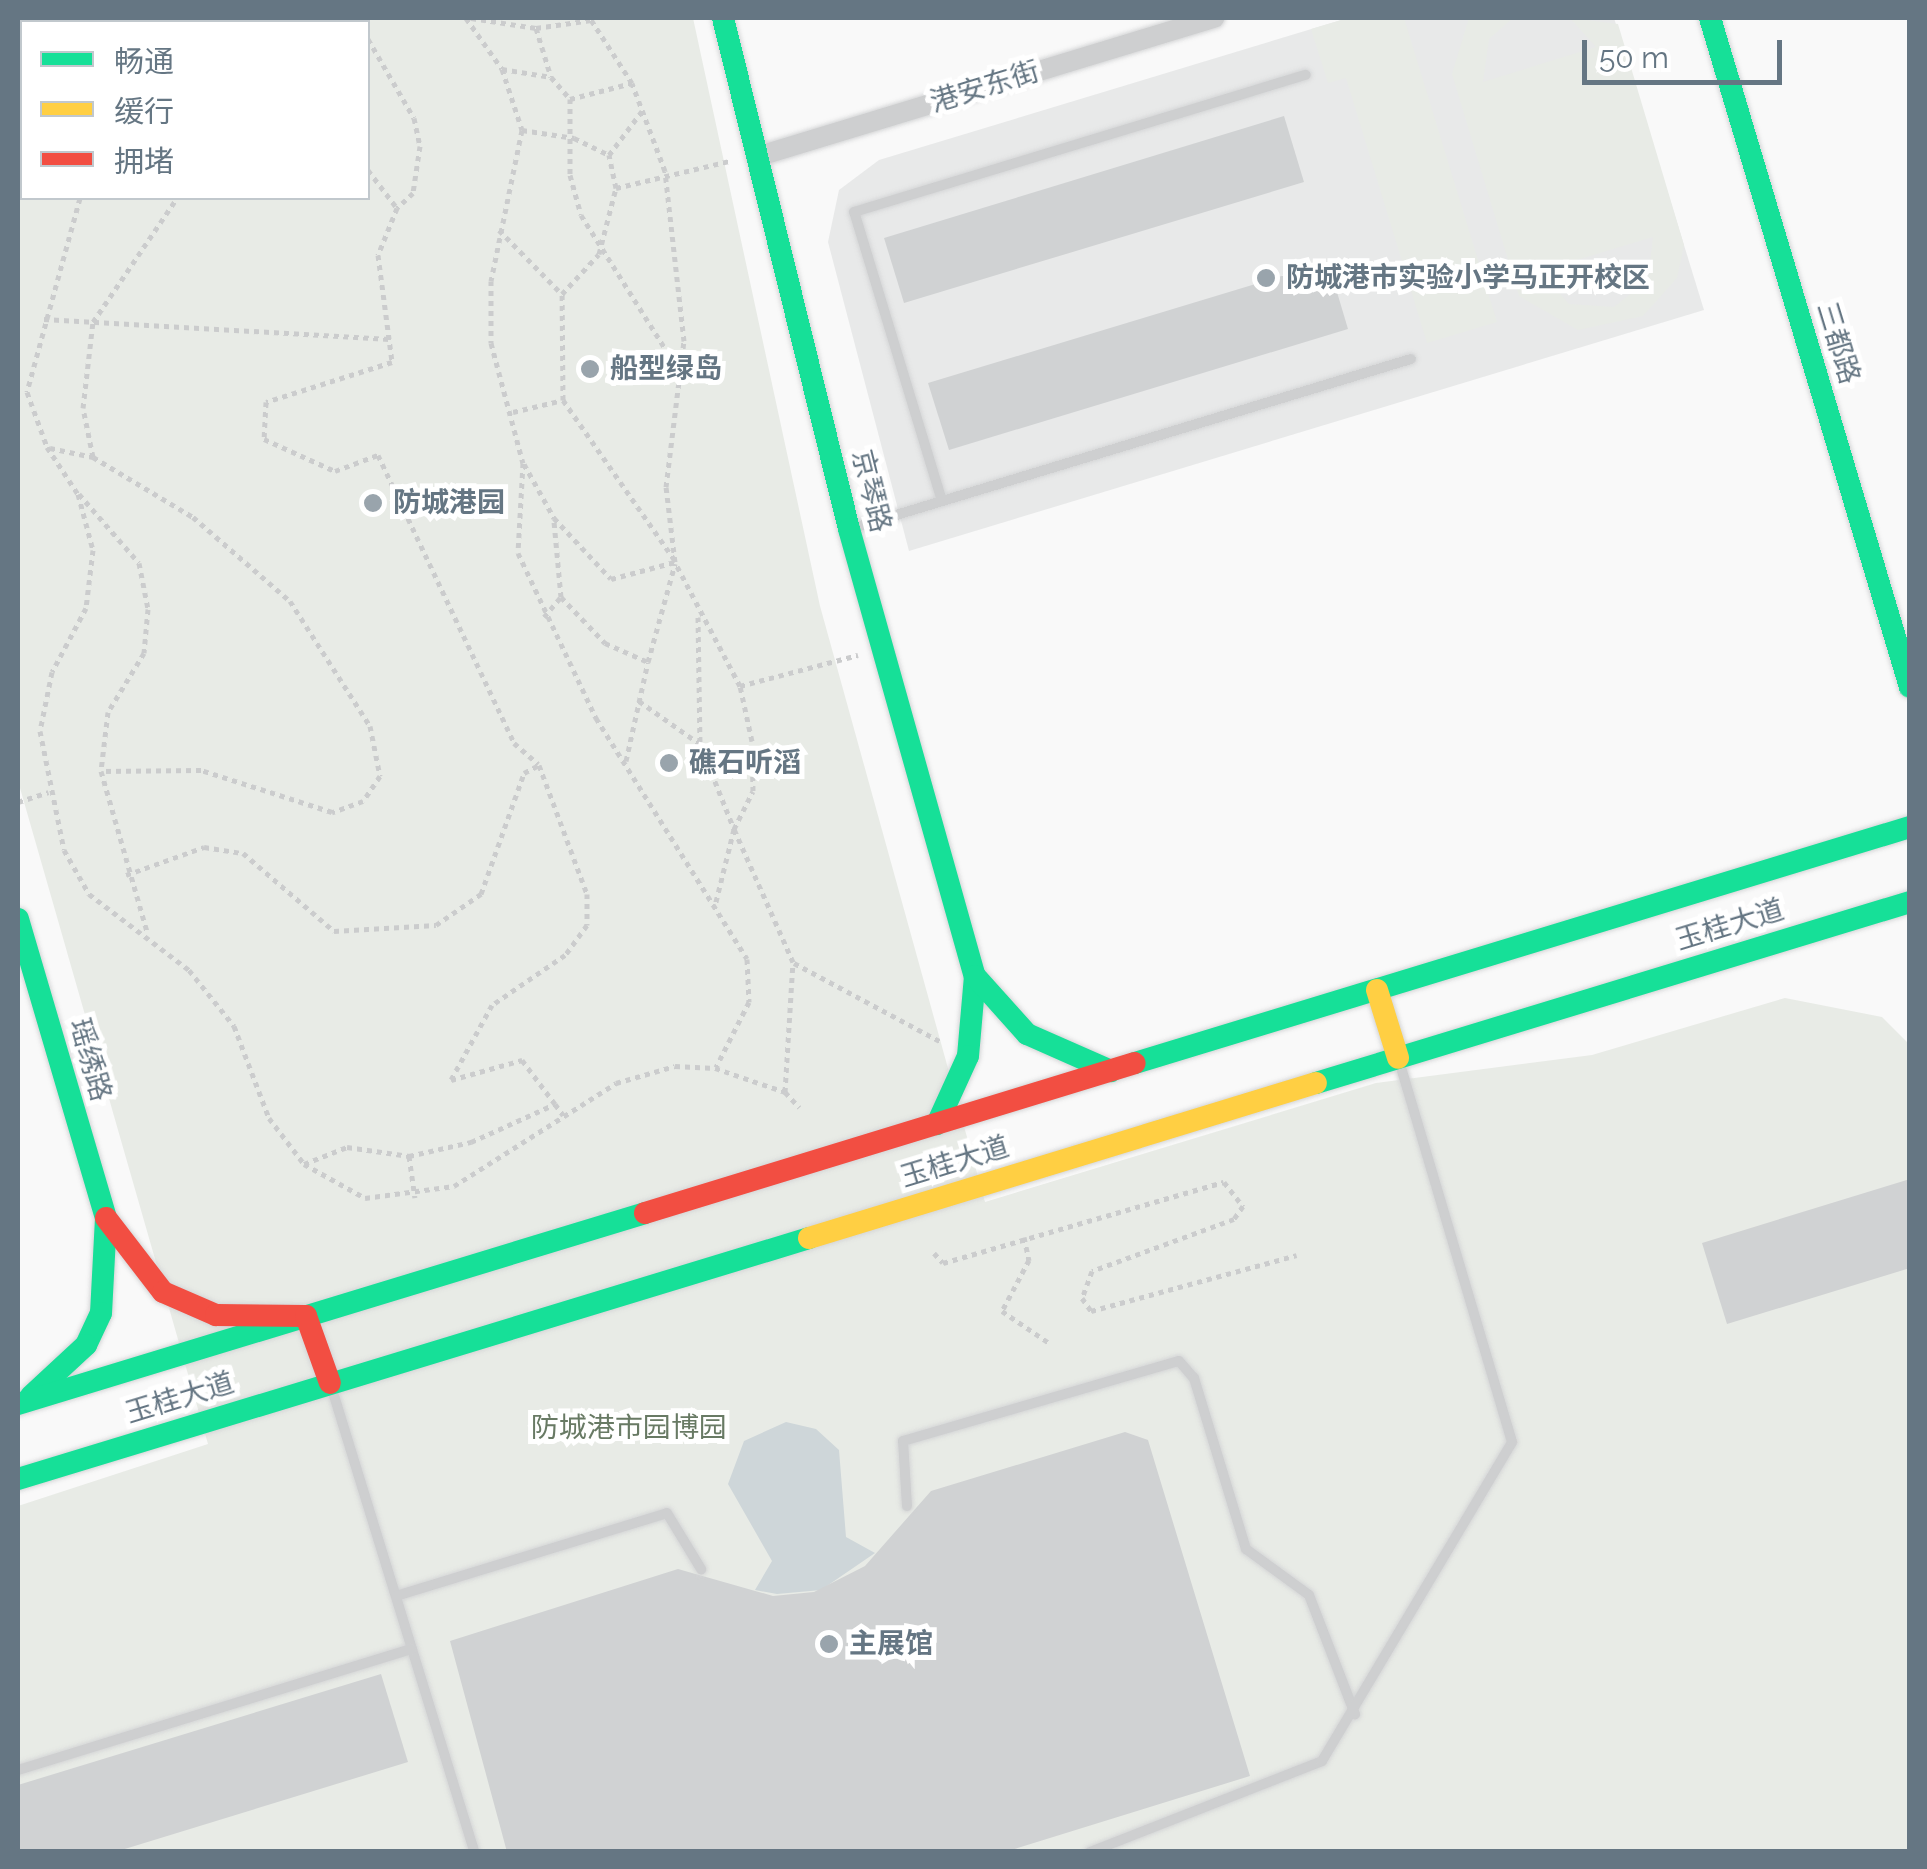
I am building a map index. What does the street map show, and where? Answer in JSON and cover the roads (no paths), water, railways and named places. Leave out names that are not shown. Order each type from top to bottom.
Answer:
[{"type":"main road","name":"京琴路","points":[[723,18],[849,529],[975,976]]},
{"type":"main road","name":"三都路","points":[[1710,18],[1910,687]]},
{"type":"main road","name":"玉桂大道","points":[[20,1404],[1910,827]]},
{"type":"main road","name":"玉桂大道","points":[[18,1479],[1910,902]]},
{"type":"main road","name":"瑶绣路","points":[[18,919],[106,1218]]},
{"type":"main road","points":[[937,1124],[968,1056],[975,976]]},
{"type":"main road","points":[[975,976],[1027,1034],[1110,1070]]},
{"type":"main road","points":[[1377,990],[1398,1058]]},
{"type":"main road","points":[[106,1218],[163,1292],[216,1315],[306,1316],[330,1383]]},
{"type":"main road","points":[[20,1404],[86,1345],[101,1313],[106,1218]]},
{"type":"street","name":"港安东街","points":[[756,156],[1214,18]]},
{"type":"lane","points":[[942,501],[854,212],[1306,75]]},
{"type":"lane","points":[[849,529],[1412,359]]},
{"type":"lane","points":[[1090,1852],[1322,1761],[1355,1714],[1512,1442],[1398,1058]]},
{"type":"lane","points":[[908,1506],[903,1441],[1179,1362],[1194,1378],[1246,1549],[1309,1595],[1355,1714]]},
{"type":"lane","points":[[330,1383],[474,1852]]},
{"type":"lane","points":[[396,1596],[668,1513],[701,1570]]},
{"type":"lane","points":[[18,1770],[412,1649]]},
{"type":"place","name":"防城港市实验小学马正开校区","points":[[1266,278]]},
{"type":"place","name":"船型绿岛","points":[[590,369]]},
{"type":"place","name":"防城港园","points":[[373,503]]},
{"type":"place","name":"礁石听滔","points":[[669,763]]},
{"type":"place","name":"主展馆","points":[[829,1644]]},
{"type":"park label","name":"防城港市园博园","points":[[629,1428]]}]
